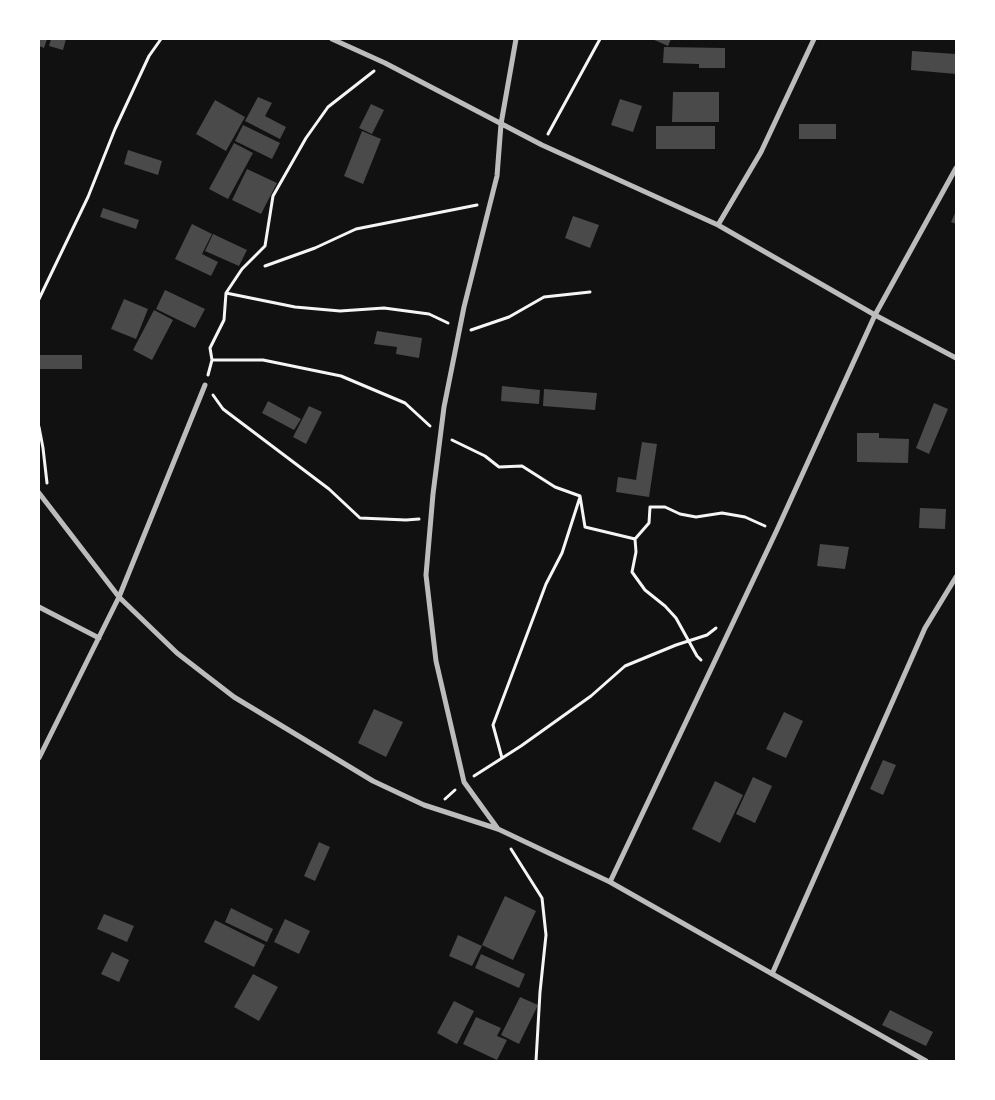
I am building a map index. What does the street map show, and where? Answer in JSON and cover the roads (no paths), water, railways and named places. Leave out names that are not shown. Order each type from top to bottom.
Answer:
[{"type":"street","points":[[332,39],[384,63],[542,145],[718,224],[875,315],[956,358]]},
{"type":"street","points":[[498,829],[464,782],[436,661],[426,575],[444,407],[460,328],[497,176],[501,124],[516,39]]},
{"type":"street","points":[[718,224],[761,152],[814,39]]},
{"type":"street","points":[[610,882],[776,532],[875,315],[956,168]]},
{"type":"street","points":[[39,758],[119,597],[205,385]]},
{"type":"street","points":[[39,493],[119,597],[177,653],[234,697],[373,781],[424,805],[498,829],[610,882],[926,1061]]},
{"type":"street","points":[[772,974],[925,628],[956,577]]},
{"type":"street","points":[[39,607],[99,638]]}]
